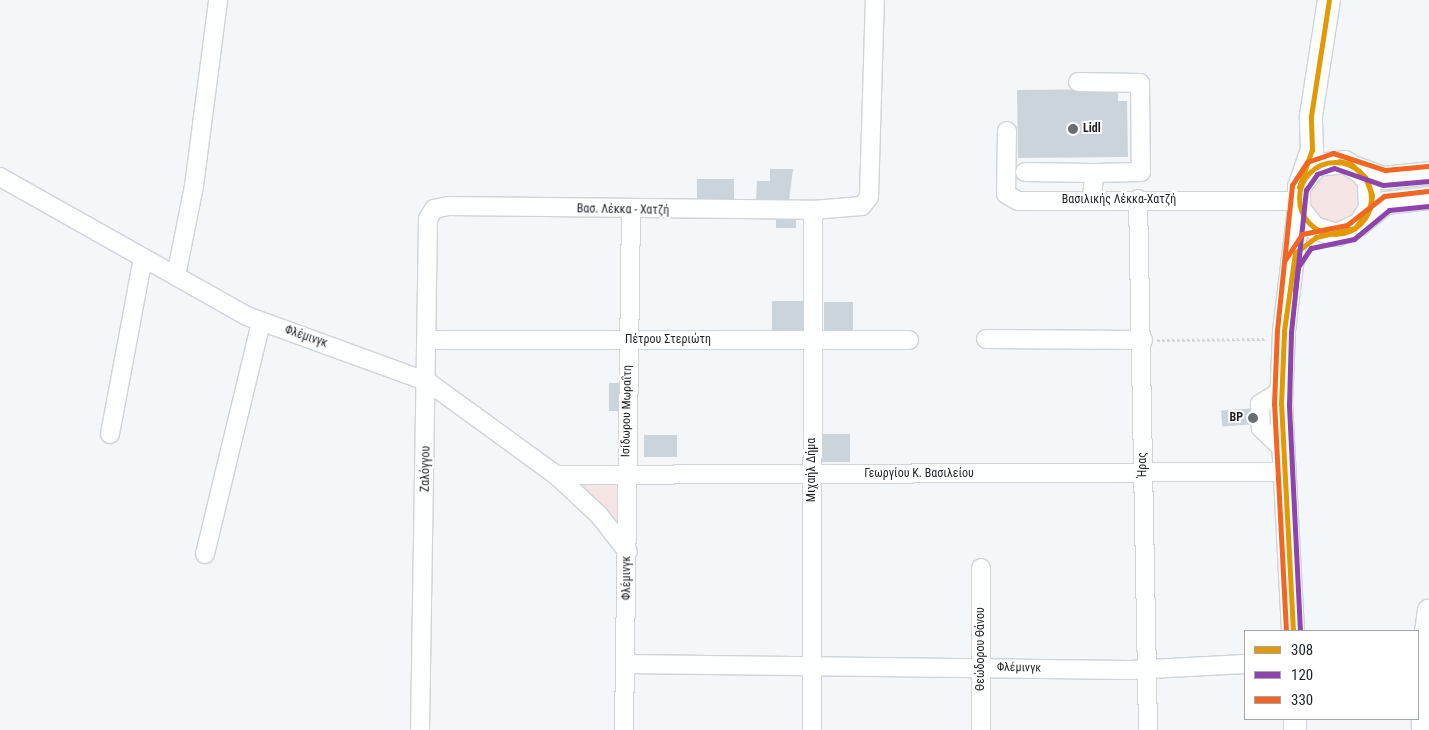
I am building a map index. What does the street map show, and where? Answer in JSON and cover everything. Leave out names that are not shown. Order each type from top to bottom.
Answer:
[{"type":"main road","points":[[1293,630],[1282,448],[1284,339],[1299,199],[1312,150],[1313,101],[1329,0]]},
{"type":"main road","points":[[1313,101],[1322,139],[1348,164],[1366,177],[1372,195],[1365,220]]},
{"type":"main road","points":[[1299,199],[1317,165],[1348,164],[1384,178],[1429,173]]},
{"type":"main road","points":[[1291,264],[1306,241],[1350,232],[1386,203],[1429,198]]},
{"type":"main road","points":[[1299,199],[1314,228],[1337,235]]},
{"type":"main road","points":[[1423,730],[1420,661],[1429,610]]},
{"type":"street","points":[[176,276],[194,186],[218,0]]},
{"type":"street","name":"Βασ. Λέκκα - Χατζή","points":[[434,210],[448,206],[631,211],[813,210],[862,206],[869,197],[875,0]]},
{"type":"street","points":[[1024,172],[1141,172],[1140,83],[1078,82]]},
{"type":"street","name":"Βασιλικής Λέκκα-Χατζή","points":[[1007,131],[1006,194],[1010,198],[1092,200],[1299,199]]},
{"type":"street","points":[[1092,200],[1094,172]]},
{"type":"street","name":"Φλέμινγκ","points":[[0,177],[142,258],[261,322],[428,382],[556,475],[598,514],[628,552],[625,664],[1148,670],[1244,664]]},
{"type":"street","name":"Ήρας","points":[[1138,199],[1143,340],[1143,473],[1148,730]]},
{"type":"street","name":"Ζαλόγγου","points":[[420,730],[428,382],[428,219],[434,210]]},
{"type":"street","name":"Μιχαήλ Δήμα","points":[[812,730],[811,340],[813,210]]},
{"type":"street","name":"Ισίδωρου Μωραΐτη","points":[[628,552],[626,475],[631,211]]},
{"type":"street","points":[[110,434],[142,258]]},
{"type":"street","points":[[205,554],[261,322]]},
{"type":"street","points":[[986,339],[1143,340]]},
{"type":"street","name":"Πέτρου Στεριώτη","points":[[427,340],[909,340]]},
{"type":"street","name":"Γεωργίου Κ. Βασιλείου","points":[[556,475],[1283,472]]},
{"type":"street","name":"Θεώδορου Θάνου","points":[[981,568],[981,730]]},
{"type":"street","points":[[624,730],[625,664]]},
{"type":"path","points":[[1143,340],[1284,339]]},
{"type":"shaded area","points":[[1331,167],[1358,178],[1363,207],[1341,227],[1313,219],[1304,192]]},
{"type":"shaded area","points":[[616,482],[620,484],[620,530],[577,485]]},
{"type":"building","name":"Lidl","points":[[1118,89],[1118,101],[1127,101],[1128,157],[1018,158],[1017,90]]},
{"type":"building","points":[[770,169],[793,169],[789,201],[756,201],[757,181],[770,181]]},
{"type":"building","points":[[697,179],[734,179],[734,202],[697,202]]},
{"type":"building","points":[[776,216],[796,216],[796,228],[776,228]]},
{"type":"building","points":[[772,301],[805,301],[805,330],[772,330]]},
{"type":"building","points":[[824,302],[853,302],[853,330],[824,330]]},
{"type":"building","points":[[609,383],[620,383],[620,411],[609,411]]},
{"type":"building","points":[[1256,408],[1257,424],[1222,426],[1221,410]]},
{"type":"building","points":[[822,434],[850,434],[850,462],[822,462]]},
{"type":"building","points":[[644,435],[677,435],[677,457],[644,457]]},
{"type":"transit line","name":"308","points":[[1299,187],[1312,150],[1311,116],[1329,0]]},
{"type":"transit line","name":"330","points":[[1286,630],[1274,404],[1277,330],[1292,185],[1307,162],[1333,153],[1385,170],[1428,166]]},
{"type":"transit line","name":"308","points":[[1293,630],[1281,404],[1284,331],[1295,253],[1316,237],[1355,228],[1370,208],[1372,195],[1365,177],[1351,164],[1339,161]]},
{"type":"transit line","name":"308","points":[[1335,162],[1355,168],[1365,178],[1371,198],[1365,218],[1355,228],[1335,234],[1315,228],[1305,218],[1299,198],[1305,178],[1315,168],[1335,162]]},
{"type":"transit line","name":"120","points":[[1300,630],[1289,404],[1291,332],[1306,190],[1317,174],[1334,168],[1383,185],[1429,181]]},
{"type":"transit line","name":"330","points":[[1285,260],[1302,234],[1347,225],[1384,196],[1428,191]]},
{"type":"transit line","name":"120","points":[[1295,291],[1298,267],[1311,248],[1354,239],[1389,210],[1429,206]]},
{"type":"place","name":"Lidl","points":[[1073,129]]},
{"type":"place","name":"BP","points":[[1253,418]]}]
